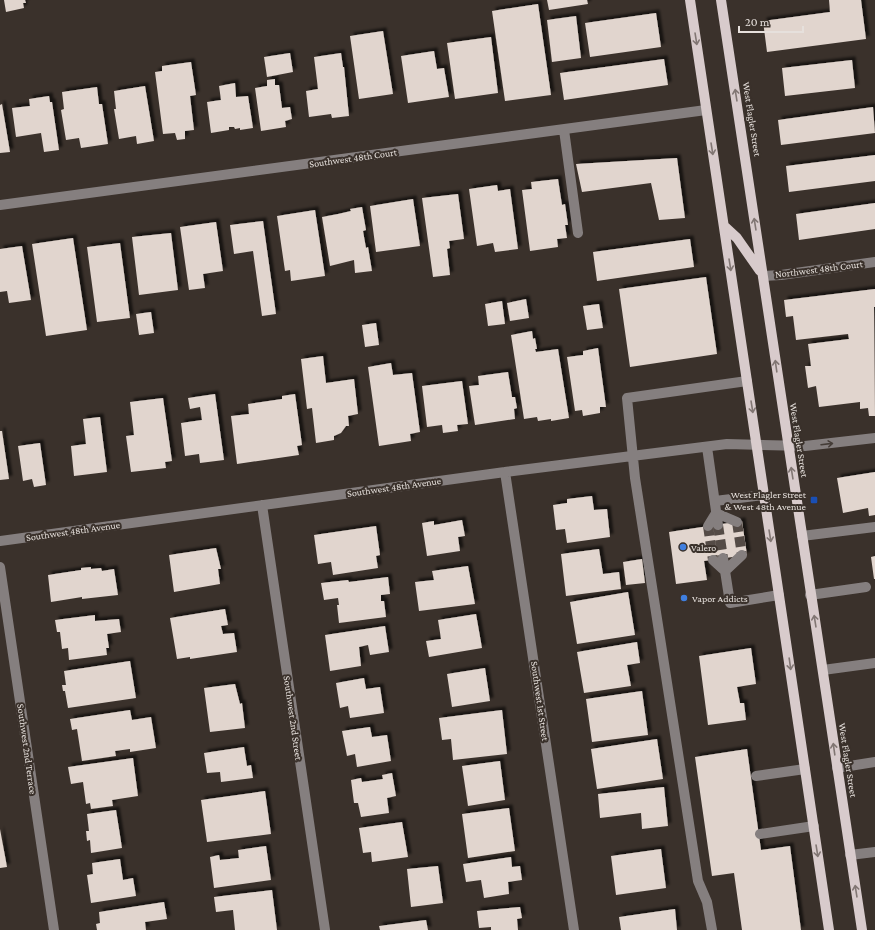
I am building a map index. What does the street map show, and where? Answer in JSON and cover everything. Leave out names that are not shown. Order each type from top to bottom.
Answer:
[{"type":"main road","points":[[690,0],[829,930]]},
{"type":"main road","name":"West Flagler Street","points":[[722,0],[810,595],[823,670],[862,930]]},
{"type":"main road","points":[[724,226],[737,238],[763,276]]},
{"type":"street","name":"Southwest 48th Court","points":[[0,205],[706,110]]},
{"type":"street","points":[[564,130],[578,233]]},
{"type":"street","name":"Northwest 48th Court","points":[[763,276],[781,275],[875,262]]},
{"type":"street","points":[[712,930],[708,902],[698,881],[633,456],[626,398],[748,381]]},
{"type":"street","name":"Southwest 48th Avenue","points":[[0,541],[506,472],[727,444],[788,446],[820,445],[875,438]]},
{"type":"street","points":[[707,447],[716,513],[713,526]]},
{"type":"street","name":"Southwest 1st Street","points":[[506,472],[574,930]]},
{"type":"street","points":[[715,502],[764,495]]},
{"type":"street","name":"Southwest 2nd Street","points":[[262,505],[325,930]]},
{"type":"street","points":[[716,513],[737,522]]},
{"type":"street","points":[[802,536],[875,527]]},
{"type":"street","points":[[725,571],[742,555]]},
{"type":"street","points":[[723,558],[730,603],[779,595]]},
{"type":"street","points":[[713,560],[725,571]]},
{"type":"street","name":"Southwest 2nd Terrace","points":[[0,567],[54,930]]},
{"type":"street","points":[[810,595],[866,587]]},
{"type":"street","points":[[823,670],[875,663]]},
{"type":"street","points":[[837,768],[875,762]]},
{"type":"street","points":[[756,776],[805,769]]},
{"type":"street","points":[[760,834],[814,826]]},
{"type":"street","points":[[850,855],[875,852]]},
{"type":"building","points":[[4,0],[25,0],[26,3],[23,3],[24,8],[6,12]]},
{"type":"building","points":[[547,0],[587,0],[588,4],[549,10]]},
{"type":"building","points":[[829,0],[861,0],[866,39],[767,52],[763,21],[830,12]]},
{"type":"building","points":[[538,4],[551,95],[505,101],[492,11]]},
{"type":"building","points":[[656,13],[661,47],[590,57],[585,23]]},
{"type":"building","points":[[576,16],[581,58],[552,62],[547,20]]},
{"type":"building","points":[[383,31],[393,94],[359,99],[350,36]]},
{"type":"building","points":[[491,37],[498,93],[455,99],[447,43]]},
{"type":"building","points":[[434,51],[437,69],[444,68],[449,97],[408,103],[401,56]]},
{"type":"building","points":[[290,53],[293,72],[267,77],[264,57]]},
{"type":"building","points":[[341,53],[344,67],[349,116],[332,118],[331,114],[309,117],[306,91],[318,89],[314,57]]},
{"type":"building","points":[[664,59],[668,85],[564,100],[560,73]]},
{"type":"building","points":[[852,60],[855,88],[785,96],[782,68]]},
{"type":"building","points":[[191,62],[196,95],[190,96],[194,130],[185,131],[185,139],[177,140],[175,133],[163,134],[155,72],[162,71],[162,66]]},
{"type":"building","points":[[275,79],[275,85],[279,85],[282,108],[290,107],[292,119],[285,121],[286,127],[261,131],[255,88],[267,86],[267,80]]},
{"type":"building","points":[[235,83],[236,97],[248,96],[253,128],[240,130],[240,128],[235,129],[234,127],[229,127],[229,130],[211,133],[207,102],[221,100],[219,86]]},
{"type":"building","points":[[145,86],[154,141],[137,144],[136,136],[119,139],[114,109],[116,109],[114,91]]},
{"type":"building","points":[[97,87],[99,104],[102,104],[108,144],[81,148],[79,138],[66,140],[61,110],[64,109],[62,92]]},
{"type":"building","points":[[49,96],[50,102],[52,102],[59,150],[44,152],[41,133],[16,137],[12,108],[30,106],[29,99]]},
{"type":"building","points":[[2,104],[10,152],[0,153],[0,105]]},
{"type":"building","points":[[873,107],[875,133],[781,145],[778,120]]},
{"type":"building","points":[[875,155],[875,181],[789,192],[786,166]]},
{"type":"building","points":[[677,158],[685,218],[659,220],[651,183],[582,192],[576,164]]},
{"type":"building","points":[[558,179],[562,205],[565,204],[568,225],[565,225],[567,238],[557,239],[558,247],[530,251],[522,190],[532,189],[531,182]]},
{"type":"building","points":[[497,185],[498,191],[510,189],[518,249],[495,252],[493,243],[477,246],[469,189]]},
{"type":"building","points":[[458,194],[464,239],[449,241],[450,248],[447,249],[450,275],[433,277],[422,198]]},
{"type":"building","points":[[413,199],[420,246],[376,252],[370,206]]},
{"type":"building","points":[[875,203],[875,229],[799,240],[796,214]]},
{"type":"building","points":[[362,207],[366,230],[363,231],[366,248],[368,247],[372,271],[355,273],[354,260],[330,266],[322,217],[351,211],[350,209]]},
{"type":"building","points":[[315,210],[325,276],[291,281],[290,270],[285,271],[277,216]]},
{"type":"building","points":[[263,221],[276,314],[262,316],[253,251],[234,254],[230,225]]},
{"type":"building","points":[[216,222],[223,271],[203,274],[205,288],[189,290],[180,227]]},
{"type":"building","points":[[171,233],[178,290],[139,295],[132,237]]},
{"type":"building","points":[[73,238],[87,330],[46,336],[32,244]]},
{"type":"building","points":[[690,239],[694,267],[597,281],[593,252]]},
{"type":"building","points":[[120,243],[130,318],[97,322],[87,247]]},
{"type":"building","points":[[22,246],[31,300],[9,303],[7,291],[0,292],[0,249]]},
{"type":"building","points":[[706,277],[717,354],[630,367],[619,289]]},
{"type":"building","points":[[875,289],[875,416],[869,416],[868,408],[860,409],[860,402],[819,407],[816,386],[808,388],[805,366],[811,366],[808,344],[849,339],[848,334],[796,340],[793,316],[786,317],[784,300]]},
{"type":"building","points":[[526,299],[529,318],[510,321],[507,303]]},
{"type":"building","points":[[502,301],[505,324],[488,326],[485,304]]},
{"type":"building","points":[[599,304],[603,328],[587,330],[583,306]]},
{"type":"building","points":[[151,312],[154,333],[139,335],[136,314]]},
{"type":"building","points":[[376,323],[379,345],[365,347],[362,325]]},
{"type":"building","points":[[532,331],[533,339],[535,338],[537,349],[535,349],[536,352],[558,349],[569,418],[551,421],[551,419],[538,421],[537,417],[524,419],[511,335]]},
{"type":"building","points":[[598,348],[606,407],[600,407],[600,413],[583,416],[582,410],[575,411],[567,357],[583,355],[583,351]]},
{"type":"building","points":[[323,356],[326,383],[354,379],[358,414],[348,416],[349,426],[346,426],[341,433],[334,436],[334,440],[316,443],[312,408],[307,409],[301,359]]},
{"type":"building","points":[[391,363],[393,375],[412,373],[420,432],[410,434],[411,441],[379,446],[368,367]]},
{"type":"building","points":[[508,372],[512,397],[515,397],[517,408],[514,409],[515,419],[475,425],[469,386],[479,385],[478,376]]},
{"type":"building","points":[[462,381],[468,424],[457,425],[458,431],[443,433],[442,425],[427,427],[422,386]]},
{"type":"building","points":[[215,394],[224,460],[200,463],[199,454],[185,456],[181,423],[202,420],[200,407],[190,409],[188,398]]},
{"type":"building","points":[[295,394],[302,445],[297,446],[299,455],[237,464],[231,416],[249,414],[248,404],[282,399],[282,396]]},
{"type":"building","points":[[163,398],[172,461],[165,462],[166,468],[131,472],[126,436],[134,435],[130,402]]},
{"type":"building","points":[[100,417],[107,472],[74,476],[71,446],[86,444],[83,419]]},
{"type":"building","points":[[0,431],[2,431],[9,479],[0,480]]},
{"type":"building","points":[[40,443],[46,485],[34,487],[32,479],[23,481],[18,446]]},
{"type":"building","points":[[875,472],[875,515],[869,516],[868,508],[843,513],[837,478]]},
{"type":"building","points":[[592,496],[594,510],[607,509],[610,537],[567,543],[565,529],[556,530],[553,505],[567,503],[567,499]]},
{"type":"building","points":[[462,520],[465,536],[458,537],[460,551],[427,556],[422,523],[434,521],[434,525]]},
{"type":"building","points":[[742,521],[747,555],[704,561],[707,580],[676,584],[669,532]]},
{"type":"building","points":[[376,526],[380,555],[376,556],[378,568],[333,575],[331,562],[318,564],[314,535]]},
{"type":"building","points":[[216,548],[221,569],[218,569],[220,584],[174,592],[169,555]]},
{"type":"building","points":[[599,549],[603,574],[619,572],[621,589],[566,596],[561,554]]},
{"type":"building","points":[[875,556],[875,579],[874,579],[871,557]]},
{"type":"building","points":[[642,559],[645,583],[626,585],[623,562]]},
{"type":"building","points":[[468,566],[475,604],[419,611],[415,582],[434,580],[432,571]]},
{"type":"building","points":[[91,567],[91,569],[101,568],[102,571],[114,569],[118,595],[82,599],[82,597],[51,602],[48,575]]},
{"type":"building","points":[[388,577],[390,594],[381,595],[381,601],[384,601],[386,617],[339,623],[337,605],[339,605],[338,598],[324,600],[321,583],[348,580],[349,582]]},
{"type":"building","points":[[628,592],[635,635],[577,644],[570,602]]},
{"type":"building","points":[[225,609],[228,625],[221,626],[223,634],[234,633],[237,652],[190,659],[190,657],[177,659],[170,618]]},
{"type":"building","points":[[476,614],[482,648],[429,657],[426,641],[441,639],[438,620]]},
{"type":"building","points":[[95,615],[95,621],[119,619],[121,632],[107,634],[109,648],[106,648],[107,655],[69,660],[68,648],[62,649],[60,632],[57,632],[55,620]]},
{"type":"building","points":[[385,626],[389,652],[370,655],[368,645],[359,647],[361,666],[330,671],[325,635]]},
{"type":"building","points":[[637,642],[640,663],[627,665],[631,686],[584,693],[577,652]]},
{"type":"building","points":[[751,648],[756,684],[737,687],[740,703],[744,703],[746,720],[708,725],[699,656]]},
{"type":"building","points":[[130,661],[136,698],[68,708],[65,691],[63,691],[62,685],[66,685],[64,671]]},
{"type":"building","points":[[485,668],[490,701],[452,707],[447,674]]},
{"type":"building","points":[[364,678],[366,689],[380,687],[384,713],[350,718],[348,706],[340,708],[336,683]]},
{"type":"building","points":[[235,684],[240,704],[242,703],[245,728],[210,732],[204,688]]},
{"type":"building","points":[[642,691],[648,735],[592,742],[586,699]]},
{"type":"building","points":[[130,710],[132,720],[151,717],[156,748],[130,752],[130,749],[115,751],[116,756],[82,761],[77,729],[72,730],[70,719]]},
{"type":"building","points":[[502,710],[507,754],[453,760],[451,739],[442,740],[439,718]]},
{"type":"building","points":[[370,727],[372,737],[387,735],[391,761],[357,767],[355,754],[347,756],[342,731]]},
{"type":"building","points":[[657,739],[663,779],[597,789],[591,749]]},
{"type":"building","points":[[244,747],[247,766],[251,765],[253,778],[221,782],[220,772],[207,773],[204,753]]},
{"type":"building","points":[[747,749],[761,850],[790,846],[801,930],[742,930],[734,873],[712,876],[695,757]]},
{"type":"building","points":[[133,758],[138,796],[112,800],[113,806],[91,809],[90,803],[86,804],[83,782],[71,784],[68,767]]},
{"type":"building","points":[[500,761],[505,800],[468,806],[462,766]]},
{"type":"building","points":[[392,773],[396,796],[387,798],[389,813],[361,817],[358,803],[354,803],[351,780],[361,778],[362,782],[383,779],[382,775]]},
{"type":"building","points":[[664,787],[668,826],[642,829],[641,813],[600,818],[598,794]]},
{"type":"building","points":[[265,791],[271,834],[207,842],[201,800]]},
{"type":"building","points":[[509,808],[515,851],[468,858],[462,814]]},
{"type":"building","points":[[116,810],[122,848],[91,853],[90,840],[87,841],[86,831],[89,831],[87,814]]},
{"type":"building","points":[[402,822],[408,857],[372,862],[371,852],[363,853],[359,828]]},
{"type":"building","points":[[0,829],[7,867],[0,868]]},
{"type":"building","points":[[266,846],[271,880],[214,888],[210,857],[219,855],[220,860],[239,858],[238,850]]},
{"type":"building","points":[[661,849],[666,888],[616,895],[611,856]]},
{"type":"building","points":[[511,857],[512,867],[520,866],[522,880],[508,882],[509,894],[484,898],[481,880],[466,882],[463,864]]},
{"type":"building","points":[[120,859],[123,880],[133,878],[136,896],[91,903],[87,875],[93,874],[92,863]]},
{"type":"building","points":[[438,866],[443,903],[411,907],[407,869]]},
{"type":"building","points":[[272,890],[277,930],[235,930],[233,910],[216,912],[214,897]]},
{"type":"building","points":[[164,902],[167,919],[145,922],[146,930],[97,930],[96,924],[100,923],[99,912]]},
{"type":"building","points":[[520,907],[522,918],[517,919],[518,930],[491,930],[491,927],[479,928],[477,911]]},
{"type":"building","points":[[675,909],[677,930],[621,930],[619,917]]},
{"type":"building","points":[[426,920],[428,930],[380,930],[379,926]]},
{"type":"tunnel","points":[[737,522],[742,555]]},
{"type":"tunnel","points":[[718,525],[723,558]]},
{"type":"tunnel","points":[[708,526],[713,560]]},
{"type":"place","name":"West Flagler Street & West 48th Avenue","points":[[814,500]]},
{"type":"place","name":"Valero","points":[[683,547]]},
{"type":"place","name":"Vapor Addicts","points":[[684,598]]}]
